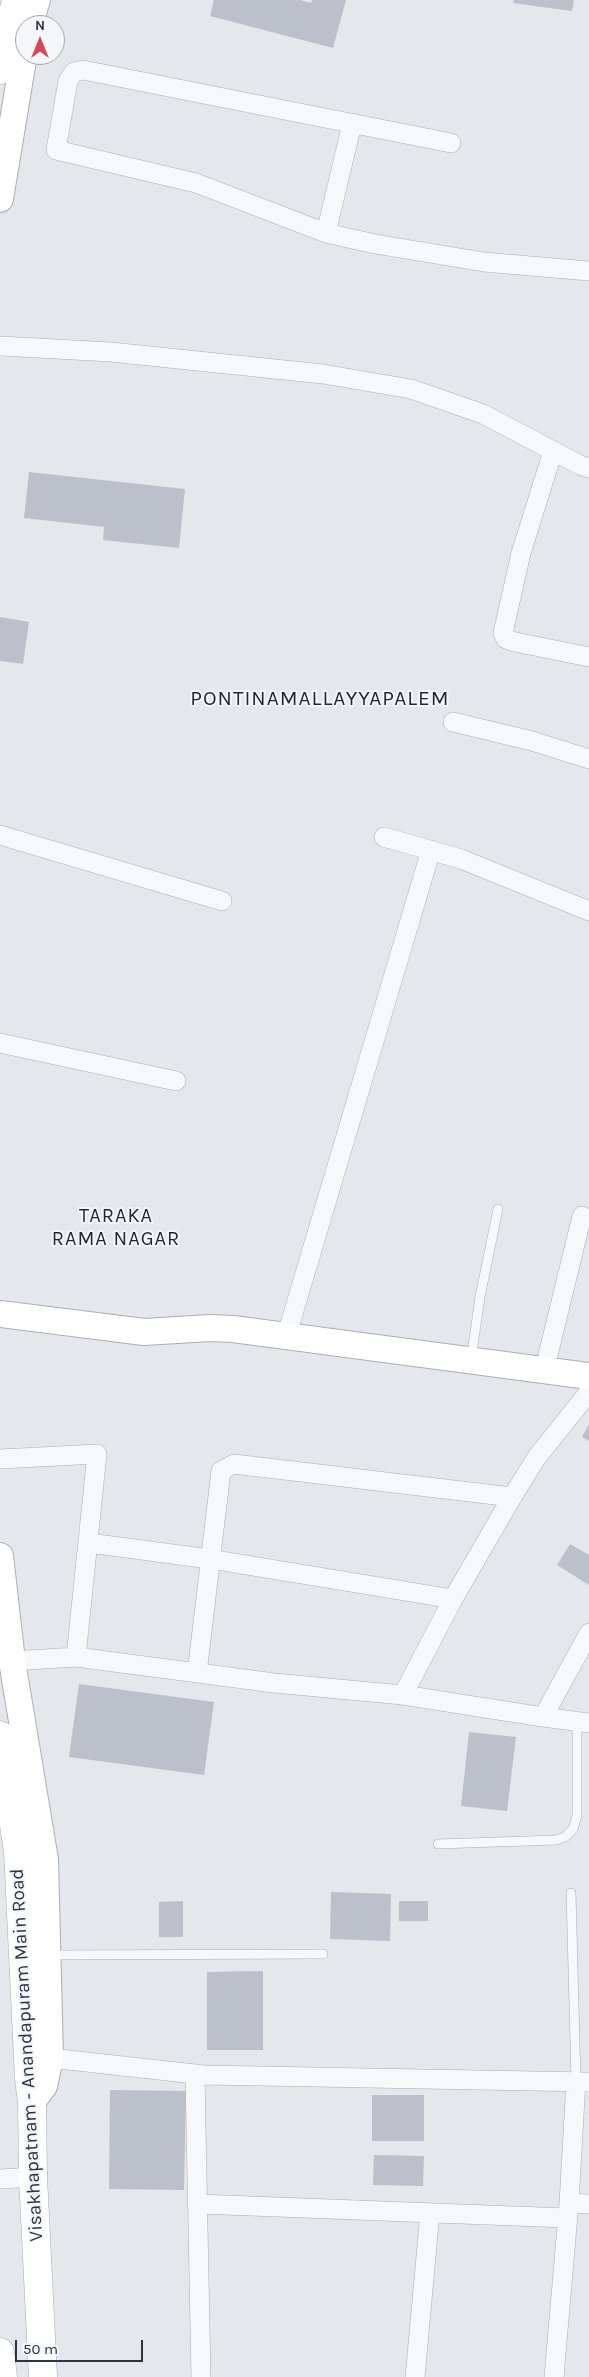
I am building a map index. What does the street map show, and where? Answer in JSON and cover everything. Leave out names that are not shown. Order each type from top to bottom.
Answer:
[{"type":"main road","points":[[0,70],[16,0]]},
{"type":"main road","name":"Visakhapatnam - Anandapuram Main Road","points":[[0,1735],[18,1851],[29,2079],[32,2102],[33,2177],[43,2377]]},
{"type":"main road","points":[[0,2352],[3,2377]]},
{"type":"street","points":[[32,15],[37,0]]},
{"type":"street","points":[[0,194],[22,65]]},
{"type":"street","points":[[451,143],[83,70],[74,72],[68,81],[56,150],[196,183],[326,233],[375,244],[484,262],[589,271]]},
{"type":"street","points":[[326,233],[352,124]]},
{"type":"street","points":[[0,346],[111,352],[314,373],[411,388],[483,414],[589,468]]},
{"type":"street","points":[[553,451],[521,553],[503,633],[506,639],[515,642],[589,657]]},
{"type":"street","points":[[453,722],[532,741],[589,759]]},
{"type":"street","points":[[0,835],[222,901]]},
{"type":"street","points":[[384,837],[461,858],[589,911]]},
{"type":"street","points":[[290,1324],[432,850]]},
{"type":"street","points":[[0,1043],[176,1081]]},
{"type":"street","points":[[548,1355],[582,1216]]},
{"type":"street","points":[[0,1300],[140,1317],[215,1314],[589,1360]]},
{"type":"street","points":[[0,1314],[144,1332],[210,1328],[233,1329],[589,1376]]},
{"type":"street","points":[[403,1695],[453,1599],[512,1497],[537,1457],[589,1392]]},
{"type":"street","points":[[0,1459],[97,1454],[76,1657]]},
{"type":"street","points":[[197,1672],[221,1471],[234,1464],[512,1497]]},
{"type":"street","points":[[89,1543],[210,1559],[453,1599]]},
{"type":"street","points":[[0,1556],[12,1661],[45,1860],[50,2058],[44,2086],[32,2102]]},
{"type":"street","points":[[543,1717],[589,1633]]},
{"type":"street","points":[[12,1661],[76,1657],[403,1695],[583,1722]]},
{"type":"street","points":[[50,2058],[195,2075],[582,2082],[568,2210],[554,2377]]},
{"type":"street","points":[[195,2075],[201,2377]]},
{"type":"street","points":[[0,2179],[33,2177]]},
{"type":"street","points":[[198,2204],[430,2212],[568,2210],[589,2204]]},
{"type":"street","points":[[415,2377],[430,2212]]},
{"type":"lane","points":[[473,1346],[480,1297],[498,1209]]},
{"type":"lane","points":[[438,1844],[556,1840],[565,1837],[573,1829],[577,1816],[583,1722]]},
{"type":"lane","points":[[571,1893],[582,2082]]},
{"type":"lane","points":[[47,1955],[323,1954]]},
{"type":"building","points":[[214,0],[300,0],[311,3],[312,0],[346,0],[333,48],[210,16]]},
{"type":"building","points":[[514,0],[574,0],[572,11],[513,3]]},
{"type":"building","points":[[29,472],[185,489],[179,548],[103,540],[104,527],[24,518]]},
{"type":"building","points":[[0,617],[29,622],[23,664],[0,661]]},
{"type":"building","points":[[589,1424],[589,1441],[582,1437]]},
{"type":"building","points":[[570,1544],[589,1555],[589,1585],[557,1565]]},
{"type":"building","points":[[79,1684],[214,1702],[204,1775],[69,1757]]},
{"type":"building","points":[[469,1732],[516,1737],[507,1811],[461,1806]]},
{"type":"building","points":[[331,1892],[391,1894],[390,1941],[330,1939]]},
{"type":"building","points":[[183,1901],[183,1937],[159,1937],[159,1902]]},
{"type":"building","points":[[399,1901],[428,1901],[428,1921],[399,1921]]},
{"type":"building","points":[[263,1971],[263,2050],[207,2050],[207,1972]]},
{"type":"building","points":[[110,2090],[186,2091],[184,2190],[109,2189]]},
{"type":"building","points":[[372,2095],[424,2095],[424,2141],[372,2141]]},
{"type":"building","points":[[374,2155],[424,2156],[423,2186],[373,2185]]},
{"type":"district","name":"PONTINAMALLAYYAPALEM","points":[[320,699]]},
{"type":"district","name":"TARAKA RAMA NAGAR","points":[[116,1228]]}]
